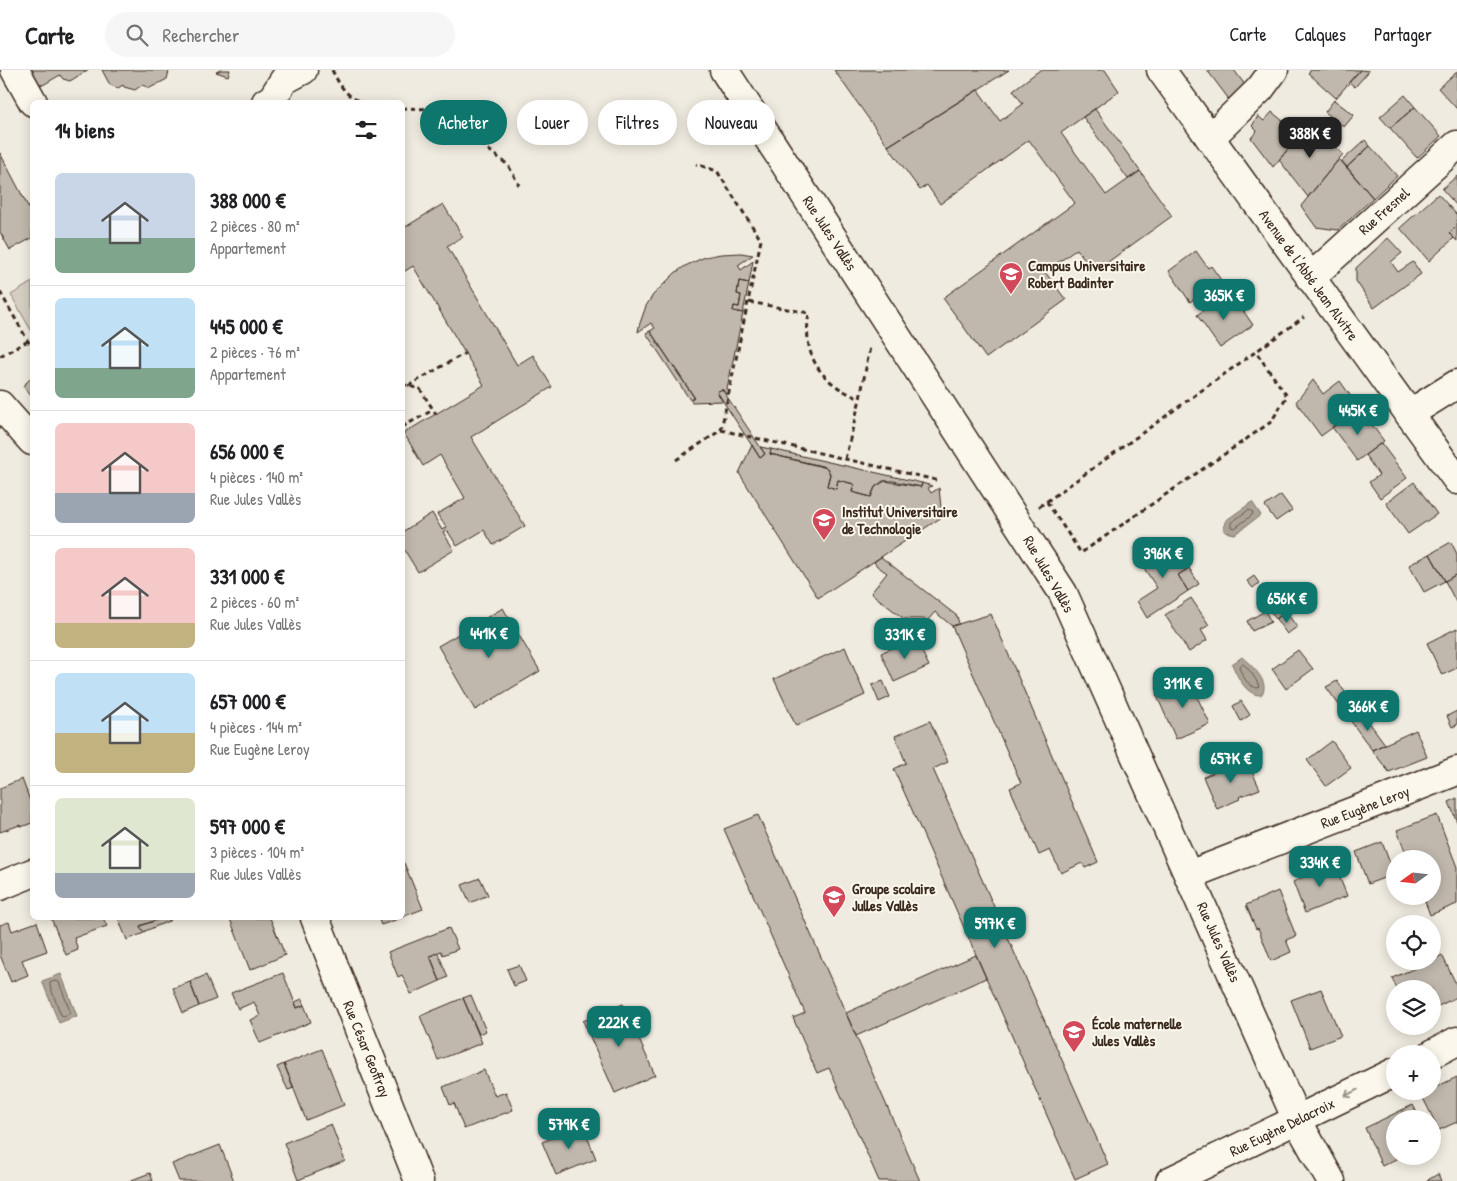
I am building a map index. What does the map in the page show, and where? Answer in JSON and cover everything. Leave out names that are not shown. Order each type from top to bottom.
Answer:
[{"type":"street","points":[[15,70],[32,100]]},
{"type":"street","points":[[270,100],[284,80],[303,70]]},
{"type":"street","name":"Rue Jules Vallès","points":[[724,70],[1063,593],[1297,1120],[1331,1181]]},
{"type":"street","name":"Avenue de l'Abbé Jean Alvitre","points":[[1161,70],[1457,480]]},
{"type":"street","points":[[1210,138],[1260,89],[1274,70]]},
{"type":"street","name":"Rue Fresnel","points":[[1310,278],[1457,145]]},
{"type":"street","points":[[1409,414],[1457,384]]},
{"type":"street","points":[[0,405],[30,439]]},
{"type":"street","name":"Rue Eugène Leroy","points":[[1189,875],[1457,771]]},
{"type":"street","points":[[0,886],[30,874]]},
{"type":"street","name":"Rue César Geoffray","points":[[316,920],[419,1181]]},
{"type":"street","points":[[1441,1049],[1457,1041]]},
{"type":"street","name":"Rue Eugène Delacroix","points":[[1170,1181],[1386,1076]]},
{"type":"path","points":[[332,70],[346,94],[358,100]]},
{"type":"path","points":[[405,108],[430,109],[448,118],[508,165],[519,185]]},
{"type":"path","points":[[676,460],[721,430],[761,240],[716,171],[696,164]]},
{"type":"path","points":[[0,292],[30,344]]},
{"type":"path","points":[[1018,522],[1327,301]]},
{"type":"path","points":[[749,302],[808,313],[806,330],[809,350],[816,368],[830,382],[844,392],[860,399]]},
{"type":"path","points":[[845,459],[860,399],[871,340],[891,326]]},
{"type":"path","points":[[0,356],[28,341]]},
{"type":"path","points":[[1047,502],[1081,553],[1271,422],[1287,396],[1256,352]]},
{"type":"path","points":[[408,386],[465,353]]},
{"type":"path","points":[[405,385],[420,389],[436,414]]},
{"type":"path","points":[[405,425],[433,410]]},
{"type":"path","points":[[721,430],[940,480]]},
{"type":"shaded area","points":[[30,283],[30,328],[11,295]]},
{"type":"water","points":[[1252,502],[1261,515],[1235,534],[1225,532],[1223,529],[1225,521]]},
{"type":"water","points":[[1242,657],[1255,669],[1262,680],[1264,690],[1261,695],[1251,692],[1243,685],[1232,664]]},
{"type":"water","points":[[61,974],[77,1016],[59,1023],[42,981]]},
{"type":"building","points":[[28,70],[88,70],[70,81],[63,79],[60,75],[43,85],[35,82]]},
{"type":"building","points":[[102,70],[169,71],[167,79],[150,88],[142,85],[135,90],[123,85],[118,88],[110,85]]},
{"type":"building","points":[[230,70],[228,76],[216,72]]},
{"type":"building","points":[[834,70],[1009,70],[888,146]]},
{"type":"building","points":[[1040,70],[1105,70],[1119,91],[1061,133],[1106,195],[1140,171],[1172,216],[1094,272],[1077,249],[1045,272],[1066,300],[986,358],[943,298],[1075,203],[1029,140],[940,204],[927,185],[920,190],[888,146],[978,90],[1000,121],[1023,104],[1013,90]]},
{"type":"building","points":[[1207,70],[1234,70],[1248,89],[1231,102]]},
{"type":"building","points":[[1311,70],[1360,70],[1336,98],[1308,73]]},
{"type":"building","points":[[1360,70],[1369,71],[1355,87],[1349,82]]},
{"type":"building","points":[[1457,72],[1457,109],[1438,88]]},
{"type":"building","points":[[1405,95],[1415,107],[1390,128],[1380,117]]},
{"type":"building","points":[[1334,100],[1354,115],[1344,127],[1325,112]]},
{"type":"building","points":[[1415,107],[1441,136],[1417,158],[1390,128]]},
{"type":"building","points":[[1095,109],[1140,171],[1128,179],[1083,117]]},
{"type":"building","points":[[1272,112],[1300,135],[1273,167],[1251,138],[1257,131],[1252,126],[1258,116],[1264,121]]},
{"type":"building","points":[[1309,124],[1343,154],[1308,197],[1279,160]]},
{"type":"building","points":[[1365,140],[1370,146],[1347,167],[1342,161]]},
{"type":"building","points":[[1370,146],[1397,176],[1373,198],[1347,167]]},
{"type":"building","points":[[0,153],[30,210],[30,239],[10,250],[0,232]]},
{"type":"building","points":[[1339,159],[1373,198],[1338,230],[1316,227],[1301,206]]},
{"type":"building","points":[[1457,176],[1457,206],[1442,189]]},
{"type":"building","points":[[1438,194],[1457,215],[1457,225],[1449,233],[1454,238],[1429,261],[1400,228]]},
{"type":"building","points":[[443,204],[463,237],[447,246],[517,365],[533,355],[552,387],[471,437],[525,526],[493,545],[484,530],[457,546],[447,530],[443,532],[454,550],[418,572],[405,551],[405,530],[432,513],[442,530],[446,527],[437,514],[465,498],[440,455],[423,466],[405,432],[484,385],[413,266],[405,271],[405,227]]},
{"type":"building","points":[[1457,225],[1457,241],[1449,233]]},
{"type":"building","points":[[1388,238],[1402,253],[1391,262],[1398,272],[1413,262],[1421,274],[1374,308],[1356,281],[1356,268]]},
{"type":"building","points":[[1196,251],[1208,268],[1211,266],[1221,280],[1190,302],[1169,271]]},
{"type":"building","points":[[741,253],[753,255],[738,265],[741,270],[753,261],[749,283],[739,281],[737,294],[741,295],[739,307],[734,306],[733,311],[743,313],[726,394],[722,389],[717,392],[723,401],[692,402],[690,400],[694,397],[650,331],[655,328],[651,323],[638,332],[639,326],[646,306],[653,295],[675,273],[705,257]]},
{"type":"building","points":[[739,281],[749,283],[743,313],[733,311],[734,306],[739,307],[741,295],[737,294]]},
{"type":"building","points":[[1226,294],[1238,311],[1242,309],[1253,325],[1220,348],[1197,315]]},
{"type":"building","points":[[650,331],[694,397],[690,400],[646,333]]},
{"type":"building","points":[[30,379],[30,395],[23,386]]},
{"type":"building","points":[[1313,380],[1323,394],[1340,381],[1359,408],[1321,436],[1296,402]]},
{"type":"building","points":[[722,389],[765,454],[760,458],[717,392]]},
{"type":"building","points":[[1348,416],[1354,424],[1365,416],[1384,441],[1357,461],[1332,427]]},
{"type":"building","points":[[1381,443],[1407,478],[1380,498],[1369,482],[1379,475],[1365,455]]},
{"type":"building","points":[[752,445],[760,458],[765,454],[760,447],[771,449],[770,454],[827,468],[830,474],[827,486],[836,489],[838,480],[854,484],[852,492],[871,497],[875,487],[885,481],[921,487],[922,483],[932,486],[928,488],[931,493],[939,488],[942,517],[818,598],[739,473]]},
{"type":"building","points":[[771,449],[922,483],[921,487],[894,481],[883,481],[875,487],[871,497],[852,492],[854,484],[838,480],[836,489],[827,486],[830,474],[827,468],[770,454]]},
{"type":"building","points":[[1414,482],[1437,514],[1408,534],[1386,503]]},
{"type":"building","points":[[1281,495],[1292,510],[1276,521],[1265,506]]},
{"type":"building","points":[[1171,542],[1189,568],[1178,575],[1188,591],[1147,618],[1137,601],[1157,588],[1140,562]]},
{"type":"building","points":[[1451,542],[1457,554],[1457,574],[1445,581],[1430,554]]},
{"type":"building","points":[[1430,554],[1445,581],[1424,592],[1409,565]]},
{"type":"building","points":[[881,557],[957,616],[959,624],[952,626],[935,612],[927,621],[923,619],[904,619],[871,593],[887,573],[874,562]]},
{"type":"building","points":[[1189,568],[1199,584],[1188,591],[1178,575]]},
{"type":"building","points":[[1457,574],[1457,604],[1445,581]]},
{"type":"building","points":[[1254,576],[1259,583],[1253,588],[1247,581]]},
{"type":"building","points":[[1191,598],[1209,625],[1201,630],[1207,640],[1189,652],[1165,615]]},
{"type":"building","points":[[1277,606],[1283,614],[1276,619],[1270,611]]},
{"type":"building","points":[[503,608],[540,671],[475,710],[438,646]]},
{"type":"building","points":[[1265,611],[1271,622],[1252,631],[1247,621]]},
{"type":"building","points":[[991,614],[1098,862],[1085,868],[1082,863],[1061,873],[1050,850],[1039,855],[1010,788],[1021,783],[952,626]]},
{"type":"building","points":[[1283,614],[1286,617],[1289,616],[1297,627],[1287,634],[1276,619]]},
{"type":"building","points":[[1457,628],[1457,668],[1442,675],[1427,643]]},
{"type":"building","points":[[915,637],[929,666],[894,682],[881,653]]},
{"type":"building","points":[[845,647],[865,695],[796,726],[774,679]]},
{"type":"building","points":[[1298,650],[1313,669],[1286,689],[1272,669]]},
{"type":"building","points":[[1189,680],[1210,724],[1176,739],[1156,694]]},
{"type":"building","points":[[883,681],[890,697],[879,702],[872,685]]},
{"type":"building","points":[[1337,681],[1362,715],[1350,720],[1326,687]]},
{"type":"building","points":[[1241,701],[1250,715],[1241,721],[1233,706]]},
{"type":"building","points":[[1457,711],[1457,725],[1452,727],[1447,716]]},
{"type":"building","points":[[1363,714],[1385,744],[1372,750],[1350,720]]},
{"type":"building","points":[[930,721],[948,762],[933,769],[1108,1164],[1075,1179],[894,769],[906,763],[895,736]]},
{"type":"building","points":[[1416,730],[1427,757],[1389,772],[1372,750]]},
{"type":"building","points":[[1332,741],[1351,768],[1326,786],[1307,760]]},
{"type":"building","points":[[1246,759],[1260,789],[1239,797],[1240,799],[1217,809],[1203,777]]},
{"type":"building","points":[[22,779],[30,801],[30,824],[0,832],[0,788]]},
{"type":"building","points":[[1457,798],[1457,822],[1449,802]]},
{"type":"building","points":[[758,815],[920,1181],[879,1181],[829,1068],[817,1073],[793,1018],[805,1013],[724,829]]},
{"type":"building","points":[[1437,815],[1457,867],[1457,904],[1430,915],[1426,905],[1441,905],[1441,850],[1405,850],[1397,830]]},
{"type":"building","points":[[1382,842],[1386,853],[1386,877],[1368,884],[1356,852]]},
{"type":"building","points":[[1334,863],[1347,896],[1305,913],[1293,882]]},
{"type":"building","points":[[405,865],[423,909],[405,916]]},
{"type":"building","points":[[480,878],[488,895],[470,903],[462,885]]},
{"type":"building","points":[[1278,891],[1296,936],[1286,940],[1291,952],[1271,961],[1258,928],[1256,929],[1246,905]]},
{"type":"building","points":[[52,920],[104,920],[107,926],[74,938],[78,950],[66,955]]},
{"type":"building","points":[[119,920],[156,920],[140,926],[144,933],[127,940]]},
{"type":"building","points":[[156,920],[171,920],[143,932],[140,926]]},
{"type":"building","points":[[230,920],[271,920],[285,955],[250,970]]},
{"type":"building","points":[[379,920],[395,920],[381,925]]},
{"type":"building","points":[[9,922],[12,931],[37,922],[47,951],[22,960],[28,975],[11,982],[0,955],[0,925]]},
{"type":"building","points":[[449,928],[458,949],[443,955],[441,951],[430,956],[440,981],[411,994],[402,975],[398,977],[388,952]]},
{"type":"building","points":[[438,953],[448,977],[440,981],[430,956]]},
{"type":"building","points":[[976,955],[986,978],[856,1036],[846,1013]]},
{"type":"building","points":[[1441,956],[1457,986],[1457,997],[1441,1005],[1441,980],[1393,980],[1392,978],[1411,970],[1441,970]]},
{"type":"building","points":[[519,965],[526,981],[514,986],[507,969]]},
{"type":"building","points":[[283,973],[297,1008],[304,1005],[311,1022],[260,1043],[250,1020],[260,1016],[254,1002],[238,1009],[231,993]]},
{"type":"building","points":[[206,975],[216,999],[199,1006],[190,982]]},
{"type":"building","points":[[190,982],[199,1006],[183,1013],[173,988]]},
{"type":"building","points":[[1321,989],[1341,1036],[1310,1048],[1291,1000]]},
{"type":"building","points":[[471,995],[486,1031],[479,1034],[463,998]]},
{"type":"building","points":[[463,998],[482,1043],[438,1060],[420,1016]]},
{"type":"building","points":[[302,999],[304,1005],[297,1008],[295,1002]]},
{"type":"building","points":[[623,1004],[655,1075],[615,1093],[583,1021]]},
{"type":"building","points":[[322,1049],[344,1105],[306,1120],[284,1064]]},
{"type":"building","points":[[284,1064],[294,1088],[288,1090],[277,1067]]},
{"type":"building","points":[[484,1070],[495,1096],[506,1092],[513,1110],[464,1129],[454,1103],[450,1105],[443,1087]]},
{"type":"building","points":[[1457,1077],[1457,1122],[1441,1129],[1441,1110],[1429,1110],[1424,1100],[1441,1100],[1441,1085]]},
{"type":"building","points":[[1413,1105],[1416,1110],[1402,1110]]},
{"type":"building","points":[[1386,1118],[1386,1164],[1382,1166],[1365,1128]]},
{"type":"building","points":[[582,1123],[596,1159],[556,1175],[542,1142],[568,1132],[568,1129]]},
{"type":"building","points":[[331,1124],[345,1161],[298,1180],[284,1143]]},
{"type":"building","points":[[220,1145],[234,1181],[179,1181],[172,1164]]},
{"type":"building","points":[[150,1173],[153,1181],[129,1181]]},
{"type":"building","points":[[1438,1174],[1441,1181],[1426,1181]]},
{"type":"place","name":"Campus Universitaire Robert Badinter","points":[[1011,295]]},
{"type":"place","name":"Institut Universitaire de Technologie","points":[[824,541]]},
{"type":"place","name":"Groupe scolaire Julles Vallès","points":[[834,918]]},
{"type":"place","name":"École maternelle Jules Vallès","points":[[1074,1053]]}]
